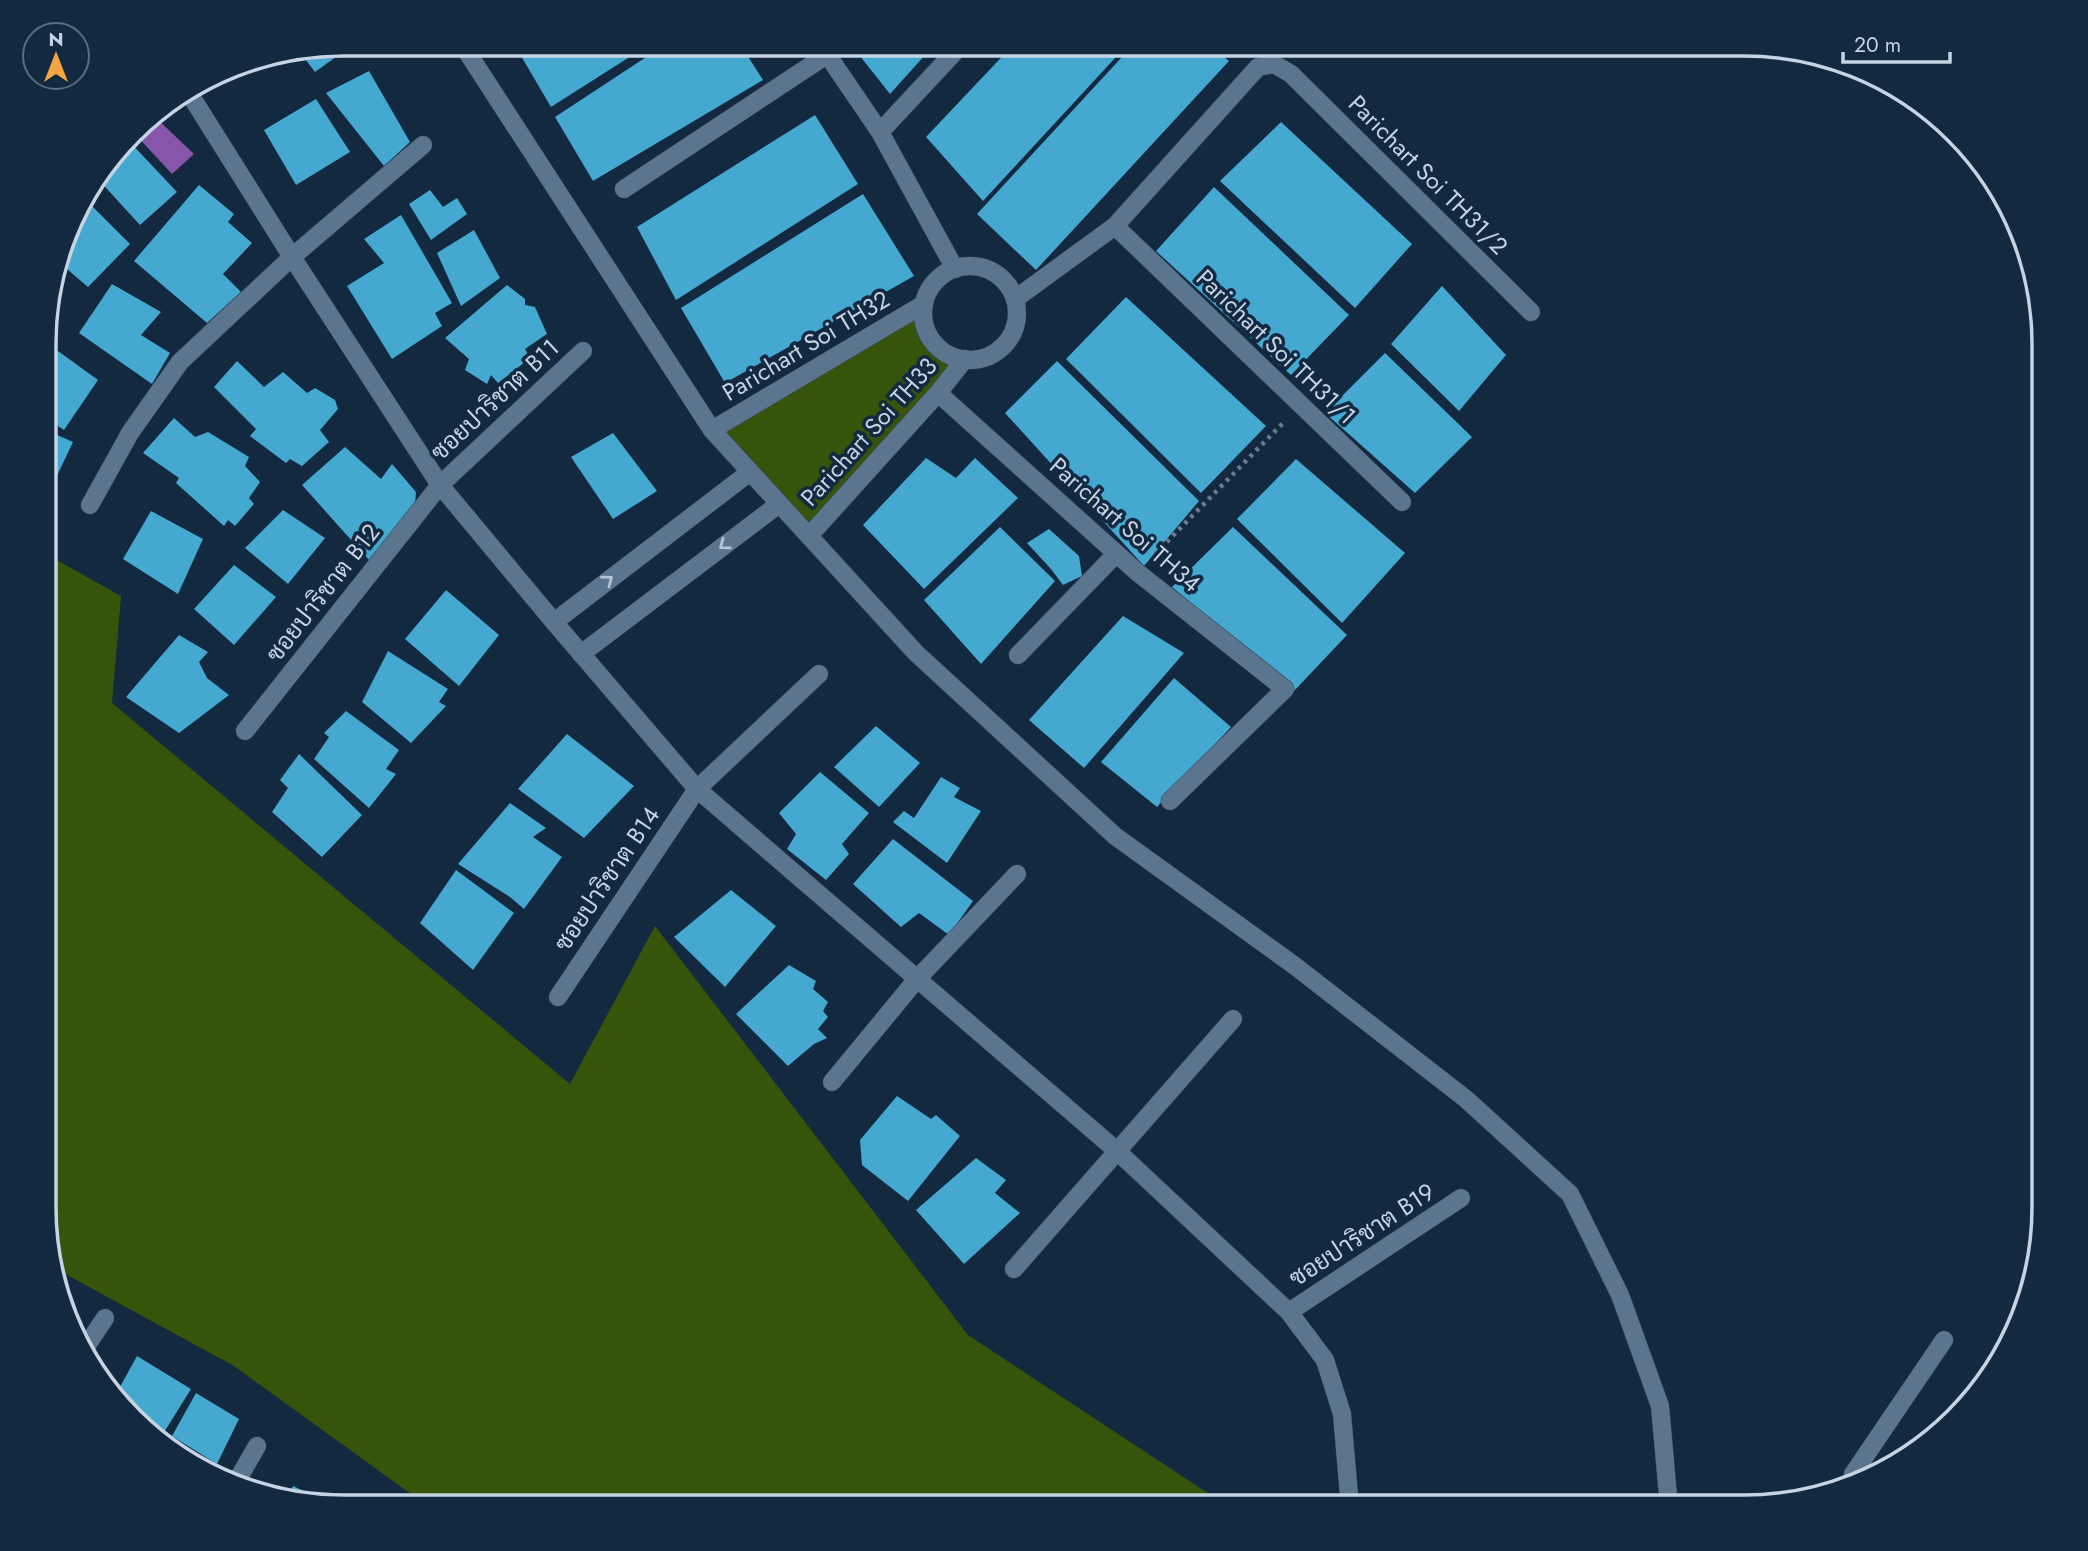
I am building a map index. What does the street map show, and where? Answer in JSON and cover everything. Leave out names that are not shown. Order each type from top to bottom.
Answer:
[{"type":"street","points":[[470,56],[712,430],[916,653],[1115,836],[1295,966],[1466,1099],[1570,1194],[1620,1295],[1660,1406],[1668,1495]]},
{"type":"street","points":[[624,190],[814,56]]},
{"type":"street","points":[[829,56],[880,132],[955,269]]},
{"type":"street","points":[[880,132],[951,56]]},
{"type":"street","name":"Parichart Soi TH31/2","points":[[1115,226],[1258,67],[1274,64],[1291,74],[1531,312]]},
{"type":"street","points":[[193,99],[440,485],[697,789],[1117,1151],[1289,1312],[1325,1360],[1342,1414],[1349,1495]]},
{"type":"street","points":[[90,505],[130,433],[180,362],[292,257],[423,145]]},
{"type":"street","points":[[1015,299],[1115,226]]},
{"type":"street","name":"Parichart Soi TH31/1","points":[[1115,226],[1402,502]]},
{"type":"street","points":[[966,266],[987,269],[1004,281],[1015,299],[1016,321],[1012,334],[992,354],[979,359],[965,359],[944,352],[936,345],[925,326],[923,315],[928,292],[944,274],[955,269],[966,266]]},
{"type":"street","name":"Parichart Soi TH32","points":[[712,430],[924,304]]},
{"type":"street","name":"ซอยปาริชาต B11","points":[[440,485],[583,351]]},
{"type":"street","name":"Parichart Soi TH33","points":[[809,536],[938,393],[965,359]]},
{"type":"street","name":"Parichart Soi TH34","points":[[938,393],[1137,572],[1285,689],[1170,800]]},
{"type":"street","points":[[554,622],[750,472]]},
{"type":"street","name":"ซอยปาริชาต B12","points":[[245,732],[440,485]]},
{"type":"street","points":[[581,654],[779,504]]},
{"type":"street","points":[[1018,655],[1116,554]]},
{"type":"street","name":"ซอยปาริชาต B14","points":[[558,997],[697,789],[820,674]]},
{"type":"street","points":[[832,1082],[918,979],[1017,874]]},
{"type":"street","points":[[1014,1269],[1233,1019]]},
{"type":"street","name":"ซอยปาริชาต B19","points":[[1289,1312],[1461,1198]]},
{"type":"street","points":[[90,1341],[105,1318]]},
{"type":"street","points":[[1854,1473],[1944,1340]]},
{"type":"street","points":[[240,1475],[257,1446]]},
{"type":"path","points":[[1137,572],[1301,405]]},
{"type":"green space","points":[[917,314],[921,332],[929,346],[940,355],[957,362],[809,531],[724,432]]},
{"type":"green space","points":[[56,560],[121,596],[112,703],[570,1084],[655,926],[968,1335],[1211,1495],[412,1495],[234,1366],[64,1273],[58,1245],[56,1207]]},
{"type":"shaded area","points":[[160,122],[194,154],[172,174],[140,140]]},
{"type":"building","points":[[337,56],[315,72],[305,58]]},
{"type":"building","points":[[521,56],[631,56],[551,107]]},
{"type":"building","points":[[648,56],[748,56],[763,80],[593,181],[555,117]]},
{"type":"building","points":[[860,56],[924,56],[890,94]]},
{"type":"building","points":[[1003,56],[1117,56],[983,201],[926,137]]},
{"type":"building","points":[[1123,56],[1223,56],[1229,61],[1036,270],[977,214]]},
{"type":"building","points":[[369,71],[410,142],[384,166],[326,93]]},
{"type":"building","points":[[316,99],[350,152],[296,185],[264,130]]},
{"type":"building","points":[[815,115],[858,184],[676,300],[637,227]]},
{"type":"building","points":[[1281,122],[1412,244],[1355,308],[1220,181]]},
{"type":"building","points":[[134,146],[177,192],[140,225],[104,186]]},
{"type":"building","points":[[199,185],[234,214],[228,222],[252,243],[223,274],[241,292],[207,323],[134,261]]},
{"type":"building","points":[[1214,187],[1349,315],[1291,375],[1156,251]]},
{"type":"building","points":[[430,190],[443,207],[457,198],[467,214],[431,240],[409,204]]},
{"type":"building","points":[[863,194],[914,276],[725,383],[681,308]]},
{"type":"building","points":[[92,206],[130,244],[88,287],[66,268],[71,251]]},
{"type":"building","points":[[401,215],[452,303],[435,313],[442,326],[392,359],[347,286],[384,263],[364,239]]},
{"type":"building","points":[[474,230],[500,278],[461,306],[437,253]]},
{"type":"building","points":[[112,284],[161,312],[141,335],[170,353],[152,384],[79,333]]},
{"type":"building","points":[[507,285],[525,299],[525,305],[535,307],[547,334],[525,349],[530,358],[498,383],[491,375],[487,384],[465,370],[469,359],[445,338]]},
{"type":"building","points":[[1442,286],[1506,355],[1459,411],[1391,344]]},
{"type":"building","points":[[1126,297],[1266,426],[1201,493],[1066,359]]},
{"type":"building","points":[[58,351],[98,380],[64,430],[56,425]]},
{"type":"building","points":[[1385,353],[1472,437],[1415,493],[1325,413]]},
{"type":"building","points":[[237,361],[264,387],[283,372],[307,393],[315,388],[335,400],[338,409],[320,430],[329,442],[302,466],[290,459],[286,463],[250,436],[256,429],[214,387]]},
{"type":"building","points":[[1057,361],[1199,501],[1144,566],[1005,413]]},
{"type":"building","points":[[174,418],[195,437],[208,432],[249,457],[245,466],[260,482],[249,498],[254,504],[235,526],[228,520],[224,526],[176,483],[179,478],[143,453]]},
{"type":"building","points":[[613,433],[657,491],[613,519],[571,457]]},
{"type":"building","points":[[56,434],[73,442],[56,478]]},
{"type":"building","points":[[345,447],[381,479],[392,464],[416,492],[415,504],[369,560],[302,485]]},
{"type":"building","points":[[926,458],[956,478],[975,458],[1018,498],[924,589],[863,525]]},
{"type":"building","points":[[1296,459],[1405,553],[1342,623],[1237,519]]},
{"type":"building","points":[[283,510],[325,538],[288,584],[245,548]]},
{"type":"building","points":[[151,511],[203,539],[178,594],[123,559]]},
{"type":"building","points":[[1000,527],[1055,581],[981,664],[924,600]]},
{"type":"building","points":[[1233,527],[1347,635],[1294,691],[1172,587]]},
{"type":"building","points":[[1049,529],[1079,556],[1082,576],[1063,585],[1027,543]]},
{"type":"building","points":[[234,565],[276,597],[234,645],[194,609]]},
{"type":"building","points":[[446,590],[499,635],[459,686],[405,639]]},
{"type":"building","points":[[1123,616],[1184,653],[1084,768],[1029,720]]},
{"type":"building","points":[[179,635],[208,652],[199,662],[207,678],[229,695],[179,733],[126,697]]},
{"type":"building","points":[[388,651],[448,689],[439,702],[446,706],[411,743],[362,702]]},
{"type":"building","points":[[1174,678],[1231,727],[1157,807],[1101,762]]},
{"type":"building","points":[[346,711],[399,750],[386,769],[396,774],[369,808],[314,759],[329,737],[324,733]]},
{"type":"building","points":[[876,726],[920,763],[879,807],[834,767]]},
{"type":"building","points":[[567,734],[634,786],[584,838],[518,789]]},
{"type":"building","points":[[299,754],[362,815],[322,857],[272,812],[288,788],[280,780]]},
{"type":"building","points":[[820,772],[869,813],[842,844],[849,854],[826,880],[787,849],[796,834],[779,813]]},
{"type":"building","points":[[941,777],[960,788],[954,797],[981,811],[947,863],[893,822],[904,811],[914,818]]},
{"type":"building","points":[[510,803],[546,828],[533,837],[562,857],[524,909],[458,864]]},
{"type":"building","points":[[893,839],[973,901],[949,935],[919,913],[901,927],[853,884]]},
{"type":"building","points":[[456,870],[514,913],[473,970],[420,923]]},
{"type":"building","points":[[731,890],[776,926],[725,987],[674,937]]},
{"type":"building","points":[[789,965],[816,981],[813,989],[828,1002],[823,1011],[828,1017],[818,1029],[827,1038],[814,1044],[788,1066],[736,1014]]},
{"type":"building","points":[[897,1096],[931,1119],[936,1115],[960,1136],[908,1201],[862,1165],[860,1140]]},
{"type":"building","points":[[976,1158],[1006,1180],[995,1193],[1020,1213],[964,1264],[916,1210]]},
{"type":"building","points":[[137,1356],[191,1389],[164,1432],[120,1388]]},
{"type":"building","points":[[196,1393],[239,1419],[217,1464],[172,1436]]},
{"type":"building","points":[[293,1486],[309,1493],[306,1493],[291,1490]]}]
